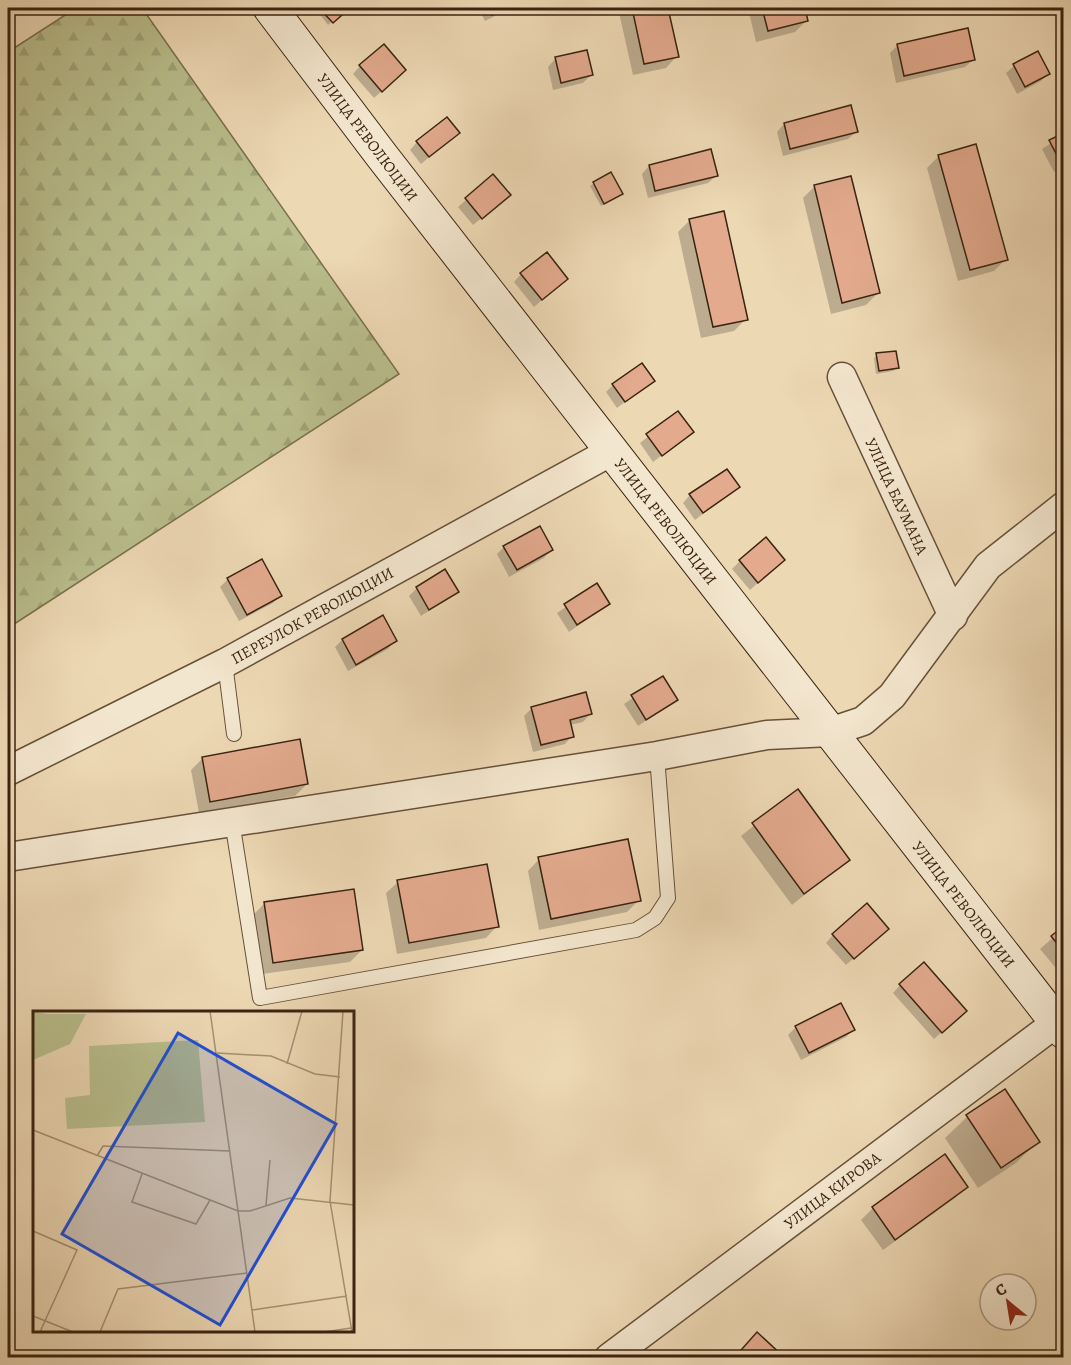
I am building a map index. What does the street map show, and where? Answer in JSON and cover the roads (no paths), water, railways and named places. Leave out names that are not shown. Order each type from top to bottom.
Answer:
[{"type":"street","name":"УЛИЦА РЕВОЛЮЦИИ","points":[[270,8],[1060,1027]]},
{"type":"street","name":"УЛИЦА БАУМАНА","points":[[842,376],[953,616]]},
{"type":"street","name":"ПЕРЕУЛОК РЕВОЛЮЦИИ","points":[[8,771],[225,663],[612,451]]},
{"type":"street","points":[[8,857],[657,756],[767,735],[830,732],[863,721],[892,696],[988,566],[1064,506]]},
{"type":"street","name":"УЛИЦА КИРОВА","points":[[609,1358],[1060,1027]]},
{"type":"lane","points":[[225,663],[234,734]]},
{"type":"lane","points":[[232,821],[260,998],[636,930],[655,918],[668,898],[657,756]]}]
